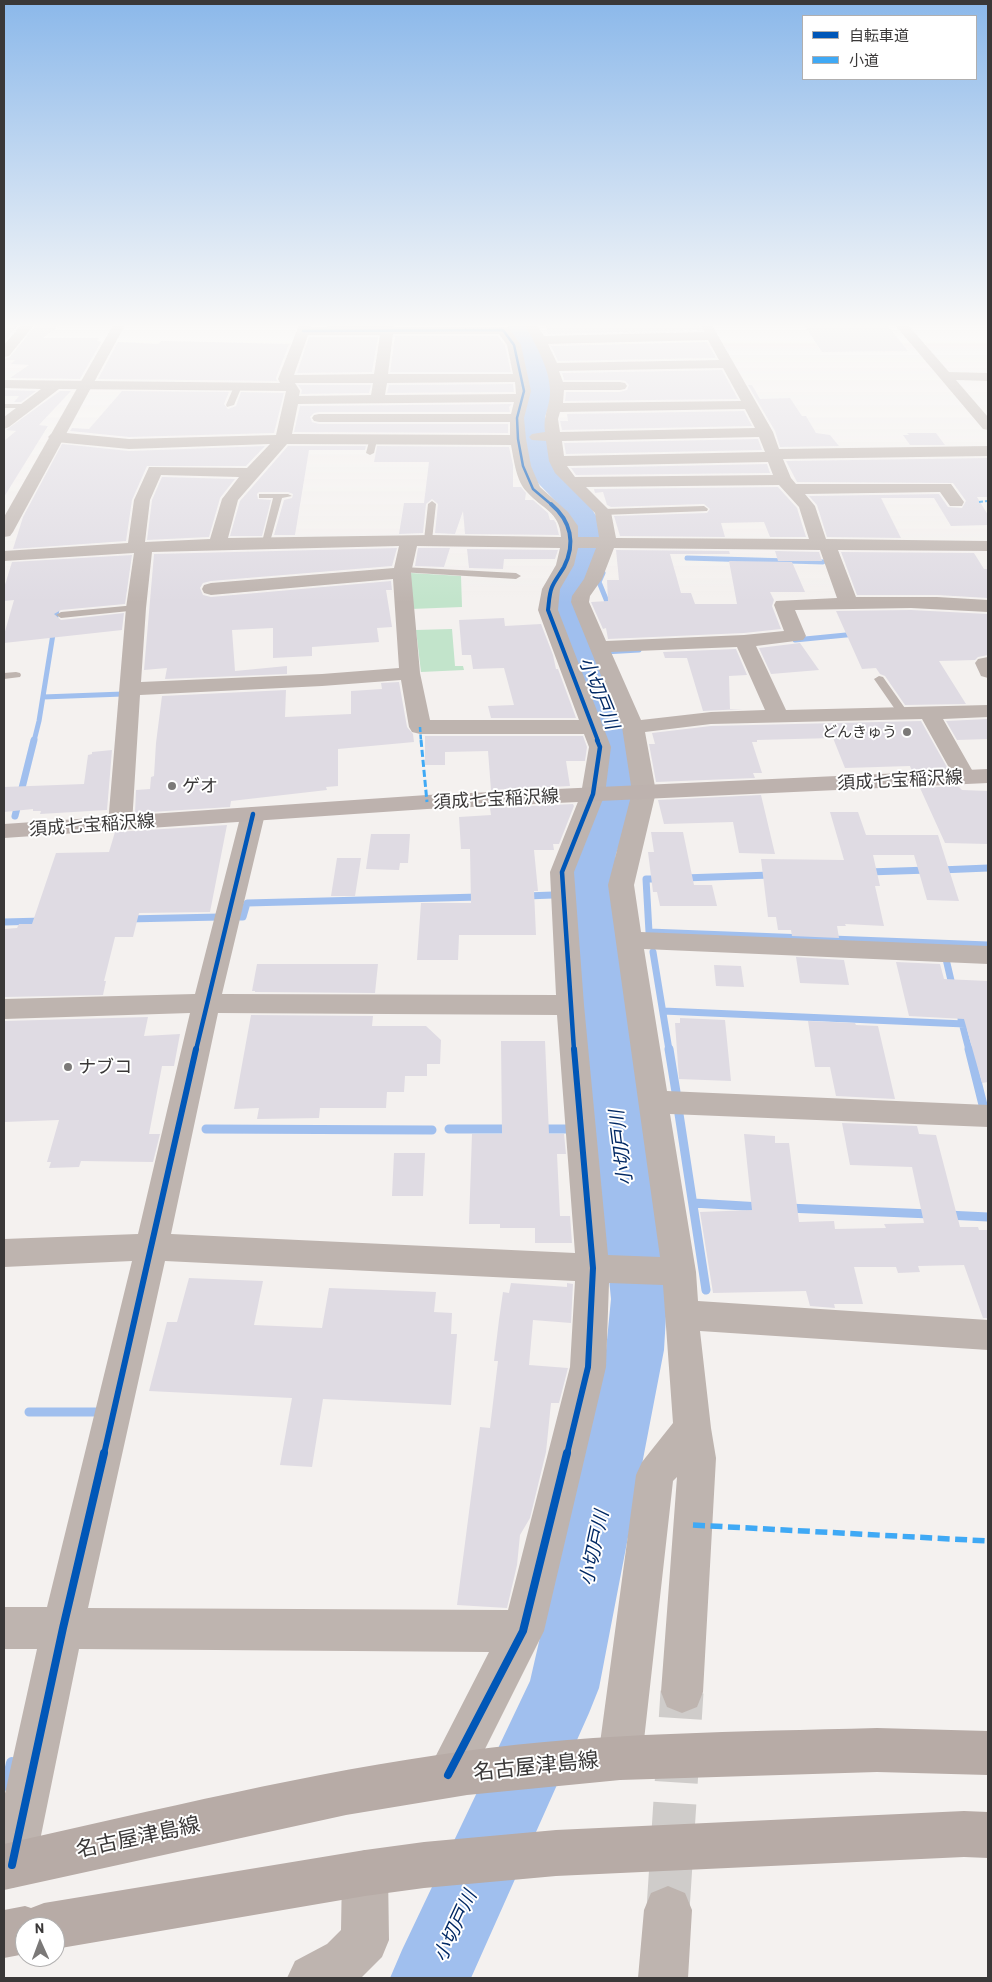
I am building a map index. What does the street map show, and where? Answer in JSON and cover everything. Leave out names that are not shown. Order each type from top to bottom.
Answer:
[{"type":"main road","name":"須成七宝稲沢線","points":[[4,831],[427,802],[988,776]]},
{"type":"main road","name":"名古屋津島線","points":[[8,1866],[346,1792],[458,1774],[604,1760],[878,1750],[988,1753]]},
{"type":"main road","points":[[65,1923],[365,1873],[556,1853],[964,1834],[988,1835]]},
{"type":"street","points":[[5,529],[67,417]]},
{"type":"street","points":[[551,417],[551,436],[557,461],[563,473],[602,512],[605,542],[593,579],[581,596],[580,602],[633,726],[638,792],[622,885],[654,1102],[673,1272],[681,1315],[692,1428],[697,1458],[682,1692]]},
{"type":"street","points":[[629,417],[634,434]]},
{"type":"street","points":[[757,417],[787,484],[807,506],[848,602]]},
{"type":"street","points":[[218,543],[230,499],[283,439],[297,418],[517,418],[523,466],[533,489],[566,519],[571,542],[565,565],[551,589],[548,610],[600,747],[596,794],[562,872],[570,1005],[597,1268],[588,1367],[523,1631],[458,1774]]},
{"type":"street","points":[[371,446],[375,418]]},
{"type":"street","points":[[56,437],[129,444],[283,439],[371,446],[551,436],[765,432]]},
{"type":"street","points":[[159,443],[146,470],[251,473]]},
{"type":"street","points":[[557,461],[988,451]]},
{"type":"street","points":[[662,459],[670,481]]},
{"type":"street","points":[[120,824],[132,690],[142,500],[155,470]]},
{"type":"street","points":[[571,482],[670,481],[945,487],[956,502]]},
{"type":"street","points":[[897,504],[979,502]]},
{"type":"street","points":[[807,506],[827,505]]},
{"type":"street","points":[[409,540],[403,571],[410,673],[420,727],[594,728]]},
{"type":"street","points":[[211,589],[264,563],[409,540],[988,546]]},
{"type":"street","points":[[4,556],[218,543],[264,563],[403,571]]},
{"type":"street","points":[[599,647],[744,641],[796,636],[783,605],[848,602],[988,606]]},
{"type":"street","points":[[744,641],[778,716]]},
{"type":"street","points":[[988,663],[985,663],[988,672]]},
{"type":"street","points":[[132,690],[322,680],[410,673]]},
{"type":"street","points":[[633,726],[711,718],[988,710]]},
{"type":"street","points":[[929,713],[965,777]]},
{"type":"street","points":[[8,1866],[152,1247],[206,1002],[253,814]]},
{"type":"street","points":[[630,940],[988,955]]},
{"type":"street","points":[[4,1009],[206,1002],[570,1005]]},
{"type":"street","points":[[654,1102],[988,1116]]},
{"type":"street","points":[[4,1253],[152,1247],[673,1272]]},
{"type":"street","points":[[681,1315],[988,1335]]},
{"type":"street","points":[[604,1760],[655,1475],[692,1428]]},
{"type":"street","points":[[4,1628],[523,1631]]},
{"type":"street","points":[[312,1978],[344,1961],[365,1940],[365,1873]]},
{"type":"street","points":[[663,1978],[668,1910]]},
{"type":"lane","points":[[262,496],[288,496]]},
{"type":"lane","points":[[264,563],[278,496]]},
{"type":"lane","points":[[428,540],[432,504]]},
{"type":"lane","points":[[602,512],[704,509]]},
{"type":"lane","points":[[403,571],[516,576]]},
{"type":"lane","points":[[61,615],[136,608]]},
{"type":"lane","points":[[4,676],[16,676]]},
{"type":"lane","points":[[879,679],[903,713]]},
{"type":"green space","points":[[411,573],[461,576],[462,607],[411,609]]},
{"type":"green space","points":[[452,629],[455,666],[463,666],[464,670],[421,672],[416,630]]},
{"type":"building","points":[[23,417],[46,417],[39,425],[48,426],[4,497],[4,441],[16,431],[6,430]]},
{"type":"building","points":[[99,417],[278,417],[274,433],[129,437],[70,431],[72,428],[89,429]]},
{"type":"building","points":[[297,417],[310,417],[312,422],[319,424],[508,424],[508,433],[294,432]]},
{"type":"building","points":[[567,417],[747,417],[752,426],[562,430],[560,421],[568,421]]},
{"type":"building","points":[[767,417],[807,417],[816,433],[830,435],[839,446],[780,447],[775,431]]},
{"type":"building","points":[[907,433],[936,433],[945,445],[910,445],[903,435],[909,435]]},
{"type":"building","points":[[758,439],[762,450],[566,454],[564,443]]},
{"type":"building","points":[[62,444],[129,451],[265,446],[246,466],[147,466],[132,500],[126,541],[13,549],[23,517]]},
{"type":"building","points":[[288,446],[366,446],[365,450],[309,450],[295,535],[274,535],[284,500],[292,498],[293,494],[288,492],[259,492],[257,494],[258,499],[271,500],[262,536],[230,536],[240,501]]},
{"type":"building","points":[[377,446],[509,447],[513,465],[513,487],[521,487],[526,493],[525,500],[533,500],[548,513],[550,520],[554,520],[556,523],[559,535],[465,534],[463,511],[455,534],[435,533],[438,504],[432,499],[426,504],[423,533],[399,534],[404,503],[424,503],[429,462],[374,462]]},
{"type":"building","points":[[988,458],[988,497],[977,497],[988,515],[988,525],[951,526],[934,498],[881,498],[901,538],[827,537],[817,505],[809,496],[939,494],[948,507],[962,508],[966,501],[953,483],[797,482],[786,461]]},
{"type":"building","points":[[767,464],[770,473],[576,475],[571,468]]},
{"type":"building","points":[[162,477],[235,479],[220,498],[209,537],[147,540],[152,500]]},
{"type":"building","points":[[778,487],[797,508],[806,537],[770,537],[764,522],[721,523],[725,537],[620,536],[614,516],[707,513],[710,509],[704,504],[611,507],[607,505],[603,492],[595,493],[594,489]]},
{"type":"building","points":[[397,548],[392,566],[211,581],[203,583],[200,588],[203,595],[211,597],[391,581],[392,590],[386,590],[392,627],[377,628],[379,642],[312,647],[312,656],[273,658],[273,628],[232,630],[235,671],[287,666],[287,674],[165,679],[167,668],[144,670],[154,554]]},
{"type":"building","points":[[418,548],[450,548],[444,567],[415,566]]},
{"type":"building","points":[[467,549],[558,550],[555,559],[504,559],[503,569],[469,568]]},
{"type":"building","points":[[616,550],[729,551],[730,554],[670,554],[681,593],[691,593],[695,604],[737,604],[729,561],[792,562],[805,592],[770,592],[774,600],[772,606],[781,629],[744,633],[608,639],[606,628],[603,629],[591,602],[608,601],[607,580],[619,580]]},
{"type":"building","points":[[775,551],[819,552],[822,561],[778,561]]},
{"type":"building","points":[[841,552],[974,553],[984,569],[988,569],[988,598],[937,595],[857,595]]},
{"type":"building","points":[[132,555],[125,604],[61,610],[54,614],[61,620],[124,613],[122,630],[4,643],[4,635],[14,600],[4,601],[4,588],[12,562]]},
{"type":"building","points":[[911,610],[988,614],[988,655],[978,657],[975,660],[939,661],[966,704],[905,705],[885,676],[880,674],[876,668],[862,669],[836,611]]},
{"type":"building","points":[[504,618],[505,626],[541,624],[553,655],[556,669],[558,669],[576,718],[491,718],[488,706],[514,705],[504,668],[473,669],[471,655],[462,655],[459,620]]},
{"type":"building","points":[[800,643],[819,670],[771,674],[759,648]]},
{"type":"building","points":[[736,649],[747,675],[729,676],[730,709],[743,709],[703,711],[687,658],[665,658],[663,652]]},
{"type":"building","points":[[399,682],[407,727],[413,734],[414,742],[338,749],[338,786],[326,787],[327,790],[231,801],[230,807],[135,813],[136,790],[150,789],[151,777],[154,776],[162,696],[286,690],[285,717],[351,714],[351,691],[382,689],[381,683]]},
{"type":"building","points":[[988,719],[988,739],[957,740],[946,721]]},
{"type":"building","points":[[921,721],[948,769],[912,771],[910,766],[845,768],[833,738],[757,740],[757,742],[752,742],[762,773],[753,773],[755,778],[656,782],[649,744],[655,744],[652,733],[711,726]]},
{"type":"building","points":[[425,736],[583,736],[587,747],[585,761],[566,761],[570,786],[491,790],[488,751],[445,752],[445,765],[425,765]]},
{"type":"building","points":[[112,750],[107,810],[40,814],[41,811],[33,811],[33,809],[4,812],[4,787],[84,784],[88,755],[92,754],[92,752]]},
{"type":"building","points":[[958,786],[962,790],[988,791],[988,844],[945,843],[920,788]]},
{"type":"building","points":[[761,795],[775,854],[739,853],[733,822],[664,824],[658,800]]},
{"type":"building","points":[[573,804],[574,806],[559,844],[553,844],[554,850],[534,850],[538,891],[534,891],[536,935],[459,935],[458,960],[417,960],[421,903],[471,903],[470,849],[461,849],[459,817],[491,815],[490,808]]},
{"type":"building","points":[[830,812],[858,812],[866,835],[938,835],[959,901],[927,900],[914,855],[873,855],[880,886],[875,886],[884,926],[845,924],[846,926],[837,926],[839,938],[792,936],[791,930],[778,930],[776,917],[768,917],[761,859],[844,860]]},
{"type":"building","points":[[227,825],[210,912],[139,913],[133,937],[115,937],[104,981],[106,981],[103,995],[4,997],[4,929],[17,928],[19,924],[32,924],[56,853],[109,852],[115,832]]},
{"type":"building","points":[[651,832],[683,832],[694,885],[712,885],[717,906],[660,906],[657,892],[653,892],[648,852],[654,852]]},
{"type":"building","points":[[371,834],[410,834],[408,863],[400,863],[399,870],[366,869]]},
{"type":"building","points":[[337,858],[361,858],[355,896],[331,896]]},
{"type":"building","points":[[796,957],[844,960],[849,985],[800,983]]},
{"type":"building","points":[[896,962],[940,964],[944,979],[988,981],[988,1082],[982,1083],[964,1019],[909,1016]]},
{"type":"building","points":[[257,964],[378,964],[375,993],[255,992],[252,991]]},
{"type":"building","points":[[714,965],[741,966],[744,987],[716,986]]},
{"type":"building","points":[[251,1015],[373,1016],[372,1026],[426,1026],[441,1040],[440,1064],[427,1064],[427,1076],[405,1076],[404,1092],[387,1092],[386,1108],[320,1108],[319,1118],[257,1119],[259,1108],[234,1109]]},
{"type":"building","points":[[148,1017],[144,1036],[180,1034],[174,1066],[162,1066],[149,1134],[160,1134],[153,1162],[81,1161],[79,1167],[49,1168],[51,1162],[47,1162],[59,1120],[4,1122],[4,1021]]},
{"type":"building","points":[[680,1018],[725,1020],[731,1081],[679,1079],[675,1023],[680,1023]]},
{"type":"building","points":[[808,1021],[878,1026],[895,1099],[836,1096],[830,1067],[815,1067]]},
{"type":"building","points":[[501,1041],[545,1041],[549,1134],[564,1134],[566,1154],[557,1154],[560,1216],[570,1216],[572,1243],[535,1243],[535,1228],[500,1228],[500,1224],[469,1224],[472,1134],[502,1134]]},
{"type":"building","points":[[842,1123],[917,1126],[919,1134],[936,1135],[960,1227],[978,1227],[979,1230],[988,1230],[988,1318],[983,1318],[964,1265],[918,1266],[920,1272],[898,1273],[896,1267],[854,1267],[863,1304],[834,1304],[835,1308],[810,1306],[806,1291],[713,1293],[700,1212],[752,1210],[744,1134],[775,1136],[775,1143],[789,1143],[799,1222],[834,1221],[835,1229],[886,1228],[884,1224],[924,1223],[912,1167],[850,1165]]},
{"type":"building","points":[[394,1153],[425,1153],[423,1196],[392,1196]]},
{"type":"building","points":[[189,1278],[263,1281],[254,1325],[322,1328],[329,1288],[436,1292],[434,1312],[452,1313],[451,1334],[457,1334],[451,1405],[323,1399],[312,1467],[280,1465],[292,1398],[149,1391],[167,1322],[177,1322]]},
{"type":"building","points":[[511,1283],[567,1287],[567,1283],[573,1284],[571,1323],[533,1320],[529,1365],[568,1368],[559,1403],[551,1403],[546,1452],[530,1518],[520,1535],[517,1565],[507,1608],[457,1605],[480,1427],[490,1428],[498,1361],[494,1361],[503,1292],[509,1293]]},
{"type":"waterway","name":"小切戸川","points":[[430,1978],[564,1688],[635,1350],[639,1299],[591,886],[596,854],[612,811],[621,763],[616,728],[565,610],[566,592],[587,547],[586,522],[578,509],[546,476],[538,458],[533,417]]},
{"type":"waterway","points":[[687,558],[823,562]]},
{"type":"waterway","points":[[603,573],[599,582],[610,609]]},
{"type":"waterway","points":[[34,741],[58,603]]},
{"type":"waterway","points":[[795,640],[856,634]]},
{"type":"waterway","points":[[604,652],[639,650]]},
{"type":"waterway","points":[[582,653],[595,652]]},
{"type":"waterway","points":[[43,697],[123,694]]},
{"type":"waterway","points":[[15,816],[34,740]]},
{"type":"waterway","points":[[940,870],[988,868]]},
{"type":"waterway","points":[[868,872],[929,870]]},
{"type":"waterway","points":[[683,878],[771,875]]},
{"type":"waterway","points":[[661,879],[646,879],[649,932],[988,945]]},
{"type":"waterway","points":[[526,896],[553,895]]},
{"type":"waterway","points":[[240,917],[243,917],[247,903],[479,897]]},
{"type":"waterway","points":[[127,919],[220,917]]},
{"type":"waterway","points":[[4,922],[43,921]]},
{"type":"waterway","points":[[653,952],[669,1050]]},
{"type":"waterway","points":[[946,959],[953,989]]},
{"type":"waterway","points":[[663,1011],[962,1024]]},
{"type":"waterway","points":[[961,1019],[962,1024]]},
{"type":"waterway","points":[[962,1024],[988,1025]]},
{"type":"waterway","points":[[962,1024],[969,1050]]},
{"type":"waterway","points":[[669,1049],[676,1092]]},
{"type":"waterway","points":[[969,1049],[984,1109]]},
{"type":"waterway","points":[[679,1114],[706,1290]]},
{"type":"waterway","points":[[206,1129],[432,1130]]},
{"type":"waterway","points":[[449,1129],[512,1129]]},
{"type":"waterway","points":[[538,1129],[570,1129]]},
{"type":"waterway","points":[[605,1130],[619,1129]]},
{"type":"waterway","points":[[693,1203],[761,1207]]},
{"type":"waterway","points":[[787,1208],[930,1214]]},
{"type":"waterway","points":[[947,1215],[988,1217]]},
{"type":"waterway","points":[[29,1412],[99,1412]]},
{"type":"waterway","points":[[7,1785],[12,1763]]},
{"type":"tunnel","points":[[668,1910],[682,1692]]},
{"type":"marked path","points":[[979,502],[988,501]]},
{"type":"marked path","points":[[420,727],[427,802]]},
{"type":"marked path","points":[[693,1525],[988,1541]]},
{"type":"cycle path","points":[[448,1775],[523,1631],[588,1367],[593,1268],[570,1005],[562,872],[593,794],[600,747],[548,610],[551,589],[565,565],[570,542],[569,526],[560,512],[533,489],[523,466],[518,439],[517,417]]},
{"type":"cycle path","points":[[12,1865],[63,1628],[152,1247],[206,1003],[253,814]]},
{"type":"place","name":"どんきゅう","points":[[907,732]]},
{"type":"place","name":"ゲオ","points":[[172,786]]},
{"type":"place","name":"ナブコ","points":[[68,1067]]}]
